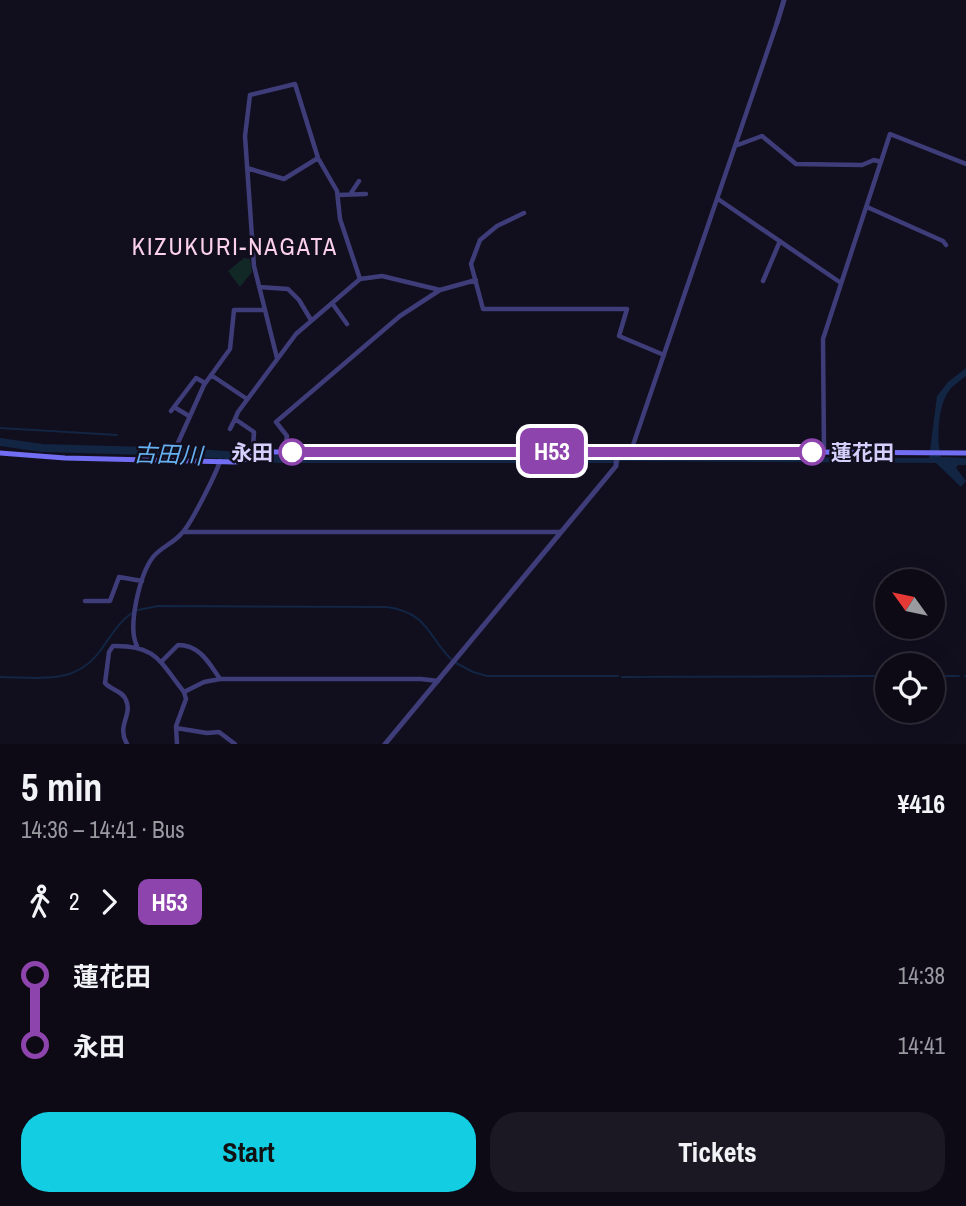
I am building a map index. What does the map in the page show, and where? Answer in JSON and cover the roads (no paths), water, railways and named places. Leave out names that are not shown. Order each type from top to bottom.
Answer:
[{"type":"main road","points":[[0,453],[65,458],[220,461],[246,460],[257,453],[631,450],[966,453]]},
{"type":"street","points":[[631,450],[785,0]]},
{"type":"street","points":[[276,358],[253,259],[245,131],[250,95],[295,84],[318,158],[338,195],[340,219],[360,279]]},
{"type":"street","points":[[824,452],[822,344],[892,133],[966,164]]},
{"type":"street","points":[[736,146],[762,136],[796,164],[862,165],[874,160],[882,162]]},
{"type":"street","points":[[247,168],[284,179],[318,158]]},
{"type":"street","points":[[351,193],[359,181]]},
{"type":"street","points":[[338,195],[366,194]]},
{"type":"street","points":[[718,199],[841,283]]},
{"type":"street","points":[[867,206],[936,237],[946,245]]},
{"type":"street","points":[[524,214],[497,226],[480,240],[471,264],[483,309],[627,309],[619,336],[664,355]]},
{"type":"street","points":[[763,281],[780,240]]},
{"type":"street","points":[[230,429],[247,399],[299,330],[360,279],[382,276],[440,290]]},
{"type":"street","points":[[284,453],[287,436],[275,422],[400,316],[440,290],[476,280]]},
{"type":"street","points":[[259,287],[290,290],[311,320]]},
{"type":"street","points":[[332,303],[347,324]]},
{"type":"street","points":[[177,445],[205,383],[230,349],[233,310],[265,310]]},
{"type":"street","points":[[211,375],[247,399]]},
{"type":"street","points":[[189,416],[172,409],[196,377],[205,383]]},
{"type":"street","points":[[235,419],[254,432],[253,447],[257,453]]},
{"type":"street","points":[[385,744],[617,464],[617,452]]},
{"type":"street","points":[[177,744],[176,728],[186,699],[184,692],[162,661],[137,646],[133,638],[133,623],[142,581],[155,555],[184,532],[220,461]]},
{"type":"street","points":[[184,532],[561,532]]},
{"type":"street","points":[[85,600],[110,601],[119,577],[142,581]]},
{"type":"street","points":[[162,661],[178,645],[185,645],[205,656],[220,679]]},
{"type":"street","points":[[127,744],[122,730],[127,704],[122,695],[106,685],[107,670],[112,647],[137,646]]},
{"type":"street","points":[[184,692],[204,682],[220,679],[438,681]]},
{"type":"street","points":[[176,728],[207,733],[219,732],[236,744]]},
{"type":"water","points":[[966,368],[966,376],[952,387],[945,397],[938,432],[941,457],[966,458],[966,465],[958,465],[956,468],[966,481],[961,487],[936,463],[608,461],[608,456],[929,458],[937,396],[948,382]]},
{"type":"waterway","points":[[0,428],[117,435]]},
{"type":"waterway","name":"古田川","points":[[0,442],[42,448],[183,452],[279,459],[617,459]]},
{"type":"waterway","points":[[138,610],[158,606],[387,607],[411,614],[419,620],[451,659]]},
{"type":"waterway","points":[[0,677],[55,677],[79,670],[90,662],[118,626],[132,613]]},
{"type":"waterway","points":[[456,663],[487,676],[618,676]]},
{"type":"waterway","points":[[622,677],[875,676]]},
{"type":"waterway","points":[[945,676],[959,676]]},
{"type":"place","name":"永田","points":[[292,452]]},
{"type":"place","name":"蓮花田","points":[[812,452]]},
{"type":"district","name":"KIZUKURI-NAGATA","points":[[235,246]]}]
